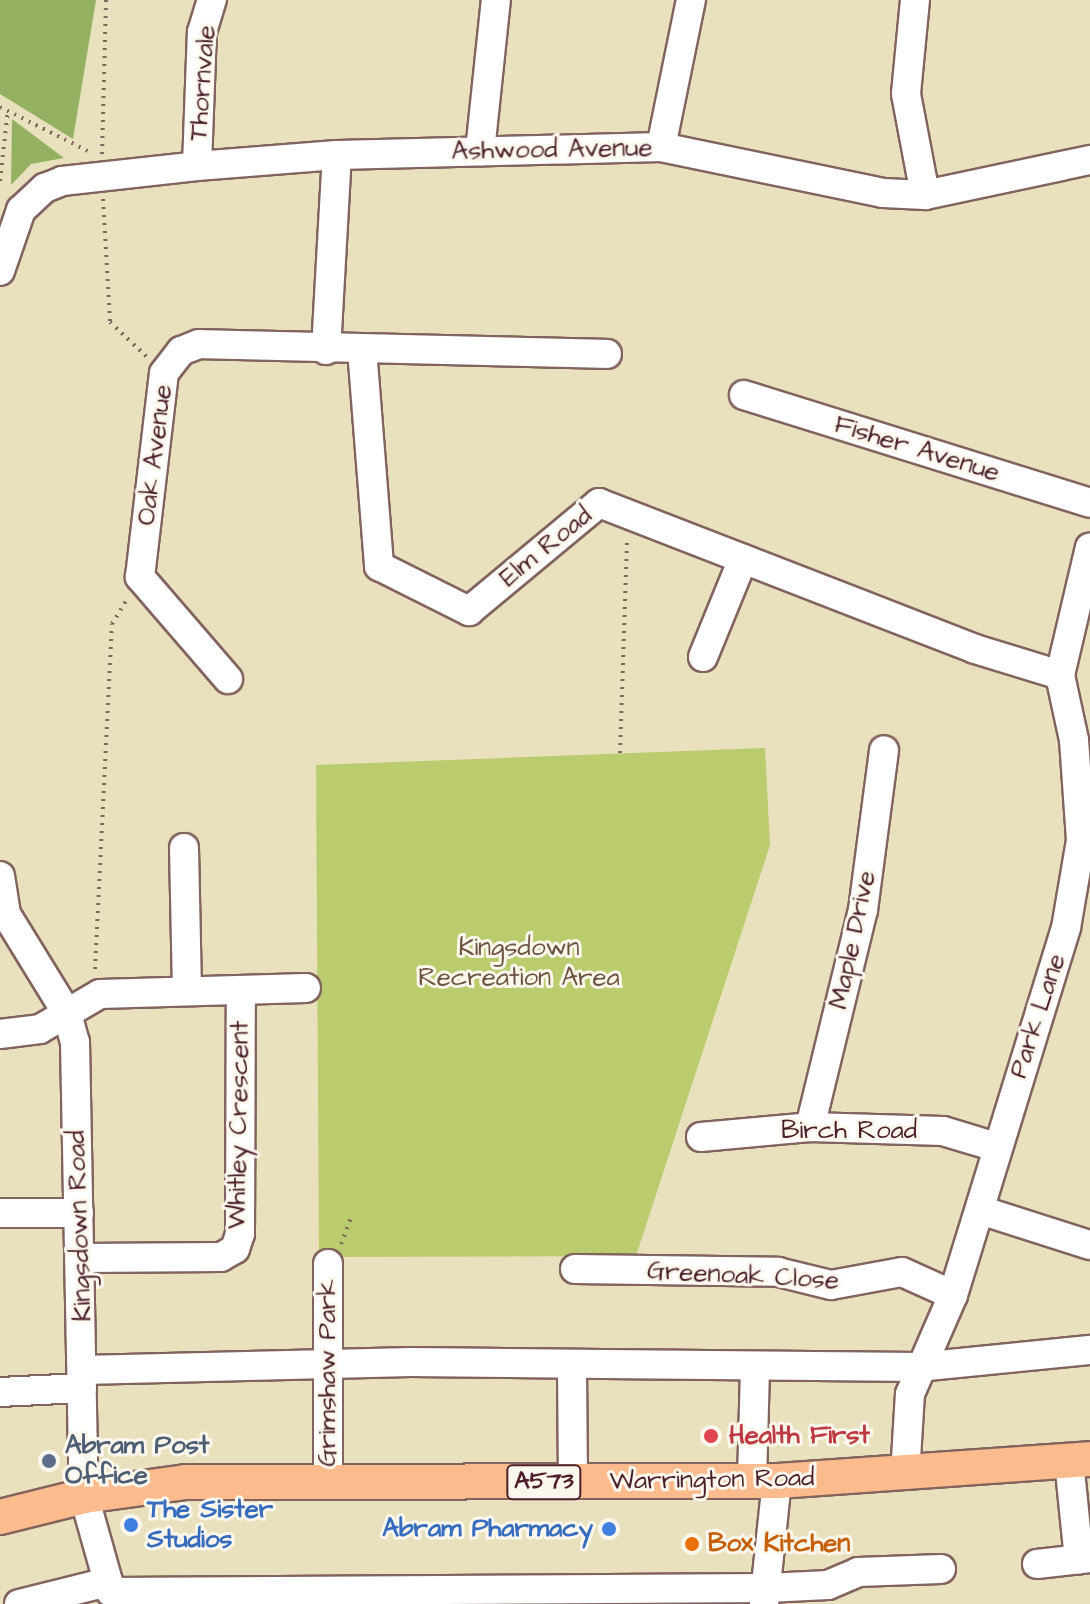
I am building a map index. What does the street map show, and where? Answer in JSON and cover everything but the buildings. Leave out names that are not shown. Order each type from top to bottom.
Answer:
[{"type":"main road","name":"Warrington Road","points":[[0,1517],[84,1496],[186,1482],[765,1482],[905,1475],[1080,1460]]},
{"type":"street","name":"Thornvale","points":[[197,166],[202,32],[212,0]]},
{"type":"street","points":[[480,151],[496,0]]},
{"type":"street","points":[[661,147],[691,0]]},
{"type":"street","points":[[915,0],[906,94],[925,195]]},
{"type":"street","name":"Ashwood Avenue","points":[[102,178],[197,166],[337,155],[661,147],[883,193],[925,195],[1090,160]]},
{"type":"street","points":[[326,350],[337,155]]},
{"type":"street","points":[[0,271],[13,226],[30,200],[62,181],[102,178]]},
{"type":"street","name":"Oak Avenue","points":[[140,577],[164,373],[181,351],[199,344],[326,350],[607,354]]},
{"type":"street","name":"Elm Road","points":[[362,349],[379,566],[469,611],[599,503],[975,649],[1060,675]]},
{"type":"street","name":"Fisher Avenue","points":[[744,395],[1090,503]]},
{"type":"street","name":"Park Lane","points":[[905,1475],[904,1423],[919,1367],[953,1295],[996,1147],[1066,928],[1081,840],[1074,740],[1060,675],[1090,547]]},
{"type":"street","points":[[703,657],[743,559]]},
{"type":"street","points":[[140,577],[228,679]]},
{"type":"street","name":"Maple Drive","points":[[810,1127],[863,910],[884,750]]},
{"type":"street","points":[[184,848],[187,989]]},
{"type":"street","name":"Kingsdown Road","points":[[0,876],[0,896],[6,914],[67,1013],[75,1042],[82,1258],[84,1496],[110,1587]]},
{"type":"street","name":"Whitley Crescent","points":[[0,1034],[30,1033],[94,996],[187,989],[306,988]]},
{"type":"street","name":"Whitley Crescent","points":[[82,1258],[221,1257],[235,1249],[240,1234],[241,990]]},
{"type":"street","name":"Birch Road","points":[[701,1137],[810,1127],[943,1131],[996,1147]]},
{"type":"street","points":[[980,1210],[1090,1245]]},
{"type":"street","points":[[0,1213],[79,1213]]},
{"type":"street","name":"Grimshaw Park","points":[[328,1264],[328,1482]]},
{"type":"street","name":"Greenoak Close","points":[[575,1269],[778,1272],[831,1285],[902,1272],[953,1295]]},
{"type":"street","points":[[0,1392],[82,1379],[326,1365],[919,1367],[1090,1350]]},
{"type":"street","points":[[572,1367],[573,1482]]},
{"type":"street","points":[[755,1367],[765,1482],[765,1596]]},
{"type":"street","points":[[1037,1564],[1085,1558],[1080,1460]]},
{"type":"street","points":[[19,1604],[110,1587],[765,1596],[828,1585],[858,1572],[941,1569]]},
{"type":"path","points":[[106,0],[102,178],[110,322],[164,373]]},
{"type":"path","points":[[0,107],[94,153],[102,178]]},
{"type":"path","points":[[0,181],[8,110]]},
{"type":"path","points":[[620,753],[628,514]]},
{"type":"path","points":[[94,996],[112,624],[140,577]]},
{"type":"green space","points":[[0,0],[96,0],[73,139],[0,94]]},
{"type":"green space","points":[[12,119],[64,158],[31,164],[11,185]]},
{"type":"green space","name":"Kingsdown Recreation Area","points":[[765,748],[770,845],[636,1256],[319,1257],[316,765]]},
{"type":"place","name":"Health First","points":[[711,1436]]},
{"type":"place","name":"Abram Post Office","points":[[49,1461]]},
{"type":"place","name":"The Sister Studios","points":[[131,1525]]},
{"type":"place","name":"Abram Pharmacy","points":[[609,1529]]},
{"type":"place","name":"Box Kitchen","points":[[692,1544]]}]
